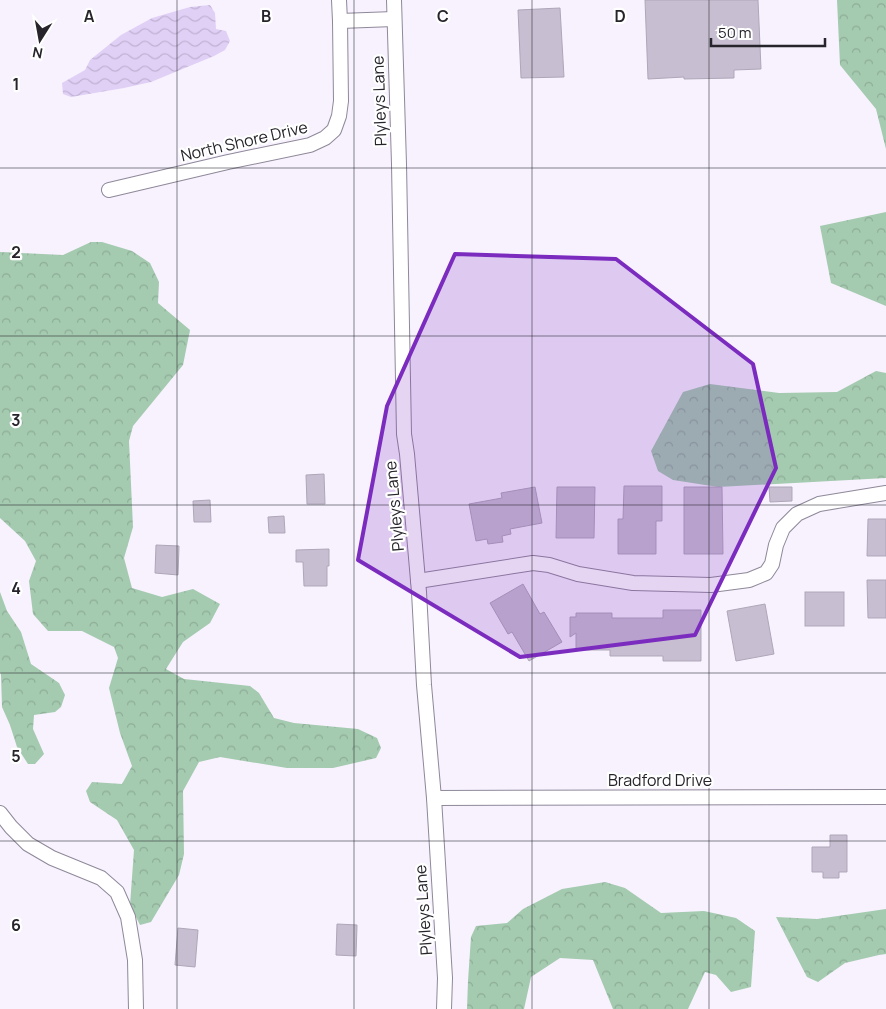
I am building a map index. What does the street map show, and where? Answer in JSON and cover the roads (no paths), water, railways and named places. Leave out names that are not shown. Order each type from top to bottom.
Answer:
[{"type":"street","name":"North Shore Drive","points":[[109,190],[310,145],[325,138],[334,130],[339,116],[341,101],[339,0]]},
{"type":"street","name":"Plyleys Lane","points":[[394,0],[404,434],[418,581],[424,685],[434,798],[446,978],[444,1009]]},
{"type":"street","points":[[340,21],[394,19]]},
{"type":"street","points":[[418,581],[532,563],[578,574],[633,583],[711,585],[749,580],[766,573],[772,564],[776,545],[784,528],[797,514],[819,504],[886,493]]},
{"type":"street","name":"Bradford Drive","points":[[434,798],[886,797]]},
{"type":"street","points":[[0,812],[11,827],[28,844],[52,858],[101,878],[117,892],[130,926],[135,960],[136,1009]]},
{"type":"water","points":[[210,5],[215,13],[216,29],[226,31],[230,41],[225,50],[151,82],[71,97],[63,94],[62,83],[85,70],[90,60],[121,35],[152,18],[190,7]]}]
